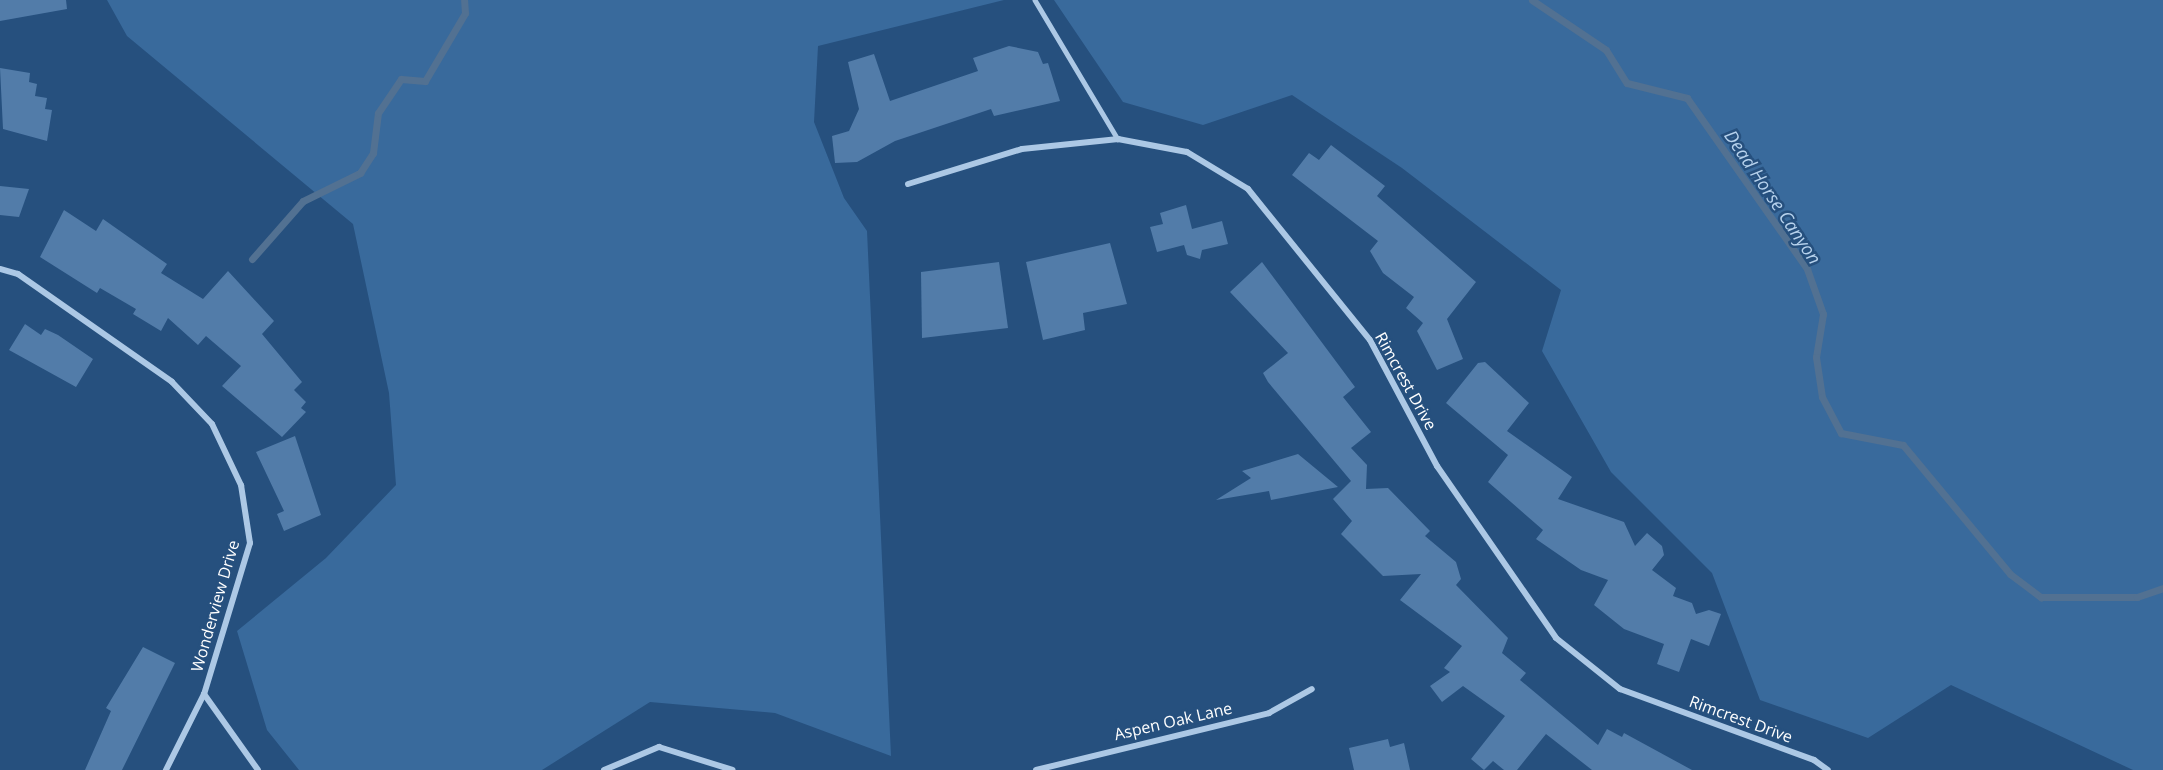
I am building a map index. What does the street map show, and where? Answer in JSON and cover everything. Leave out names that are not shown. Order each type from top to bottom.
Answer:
[{"type":"street","name":"Rimcrest Drive","points":[[908,184],[1022,149],[1118,139],[1187,152],[1248,189],[1370,340],[1437,466],[1556,638],[1583,662],[1620,689],[1828,770]]},
{"type":"street","name":"Wonderview Drive","points":[[0,269],[18,274],[172,382],[212,424],[242,485],[249,543],[204,694],[166,770]]},
{"type":"street","name":"Aspen Oak Lane","points":[[1036,770],[1269,713],[1312,689]]},
{"type":"street","points":[[204,694],[258,770]]},
{"type":"street","points":[[604,770],[658,747],[733,770]]},
{"type":"lane","points":[[1035,0],[1118,139]]},
{"type":"shaded area","points":[[107,0],[1004,0],[818,46],[814,122],[844,198],[867,231],[891,756],[775,713],[650,702],[542,770],[299,770],[267,730],[237,631],[326,558],[396,485],[389,393],[353,224],[127,36]]},
{"type":"shaded area","points":[[1054,0],[2163,0],[2163,770],[2133,770],[1951,685],[1868,738],[1760,700],[1712,573],[1611,472],[1542,351],[1561,290],[1402,168],[1292,95],[1203,125],[1123,102]]},
{"type":"building","points":[[0,0],[66,0],[67,9],[0,21]]},
{"type":"building","points":[[1009,46],[1038,52],[1043,64],[1048,63],[1060,101],[994,116],[991,109],[895,141],[857,162],[835,163],[832,136],[849,131],[859,109],[848,62],[874,54],[890,101],[978,71],[973,58]]},
{"type":"building","points":[[0,68],[30,73],[29,82],[37,84],[35,96],[47,98],[45,109],[52,110],[47,141],[3,129]]},
{"type":"building","points":[[1331,145],[1385,186],[1377,196],[1476,282],[1447,319],[1463,359],[1437,370],[1417,331],[1423,323],[1406,308],[1414,297],[1383,273],[1370,251],[1378,241],[1292,175],[1309,153],[1319,160]]},
{"type":"building","points":[[0,186],[29,189],[19,217],[0,215]]},
{"type":"building","points":[[1186,205],[1192,229],[1222,221],[1228,244],[1202,250],[1200,259],[1187,255],[1184,245],[1157,252],[1150,227],[1163,224],[1160,213]]},
{"type":"building","points":[[64,210],[96,231],[103,219],[167,264],[161,273],[203,299],[228,271],[274,321],[262,334],[302,382],[294,390],[306,402],[301,408],[306,412],[282,437],[222,386],[241,366],[206,336],[198,345],[168,318],[161,331],[133,314],[136,309],[100,288],[97,293],[40,257]]},
{"type":"building","points":[[1110,243],[1127,304],[1083,313],[1085,330],[1043,340],[1026,262]]},
{"type":"building","points":[[999,262],[1008,328],[922,338],[921,272]]},
{"type":"building","points":[[1262,262],[1355,387],[1343,397],[1371,432],[1351,448],[1367,465],[1366,489],[1388,488],[1430,531],[1425,536],[1456,562],[1461,579],[1456,585],[1508,638],[1502,653],[1526,673],[1520,680],[1598,745],[1607,729],[1622,737],[1624,733],[1692,770],[1592,770],[1546,734],[1517,770],[1504,770],[1493,761],[1484,770],[1471,759],[1505,716],[1463,686],[1442,702],[1430,686],[1450,672],[1444,668],[1462,646],[1400,600],[1421,574],[1383,576],[1341,534],[1352,521],[1333,499],[1351,481],[1268,382],[1263,373],[1288,353],[1230,292]]},
{"type":"building","points":[[25,324],[41,335],[45,329],[58,335],[93,359],[76,387],[9,350]]},
{"type":"building","points":[[1485,362],[1529,403],[1507,431],[1572,477],[1558,499],[1624,522],[1635,546],[1647,533],[1662,546],[1664,555],[1652,570],[1676,588],[1673,596],[1692,603],[1696,614],[1709,610],[1721,614],[1709,646],[1691,639],[1679,672],[1657,664],[1664,644],[1624,629],[1594,605],[1608,580],[1581,570],[1536,539],[1543,530],[1488,482],[1508,455],[1446,403],[1478,363]]},
{"type":"building","points":[[295,436],[321,515],[284,531],[277,514],[284,511],[256,452]]},
{"type":"building","points":[[1298,454],[1338,487],[1271,500],[1269,491],[1216,500],[1251,478],[1242,471]]},
{"type":"building","points":[[143,647],[175,663],[122,770],[85,770],[111,711],[106,708]]},
{"type":"building","points":[[1388,739],[1390,747],[1404,743],[1410,770],[1354,770],[1349,748]]},
{"type":"waterway","points":[[252,259],[303,201],[360,173],[373,153],[378,113],[401,79],[425,81],[465,13],[464,0]]},
{"type":"waterway","name":"Dead Horse Canyon","points":[[1532,0],[1606,50],[1627,83],[1687,98],[1807,269],[1823,314],[1816,357],[1822,397],[1841,433],[1903,445],[2010,574],[2041,597],[2137,597],[2163,588]]}]
